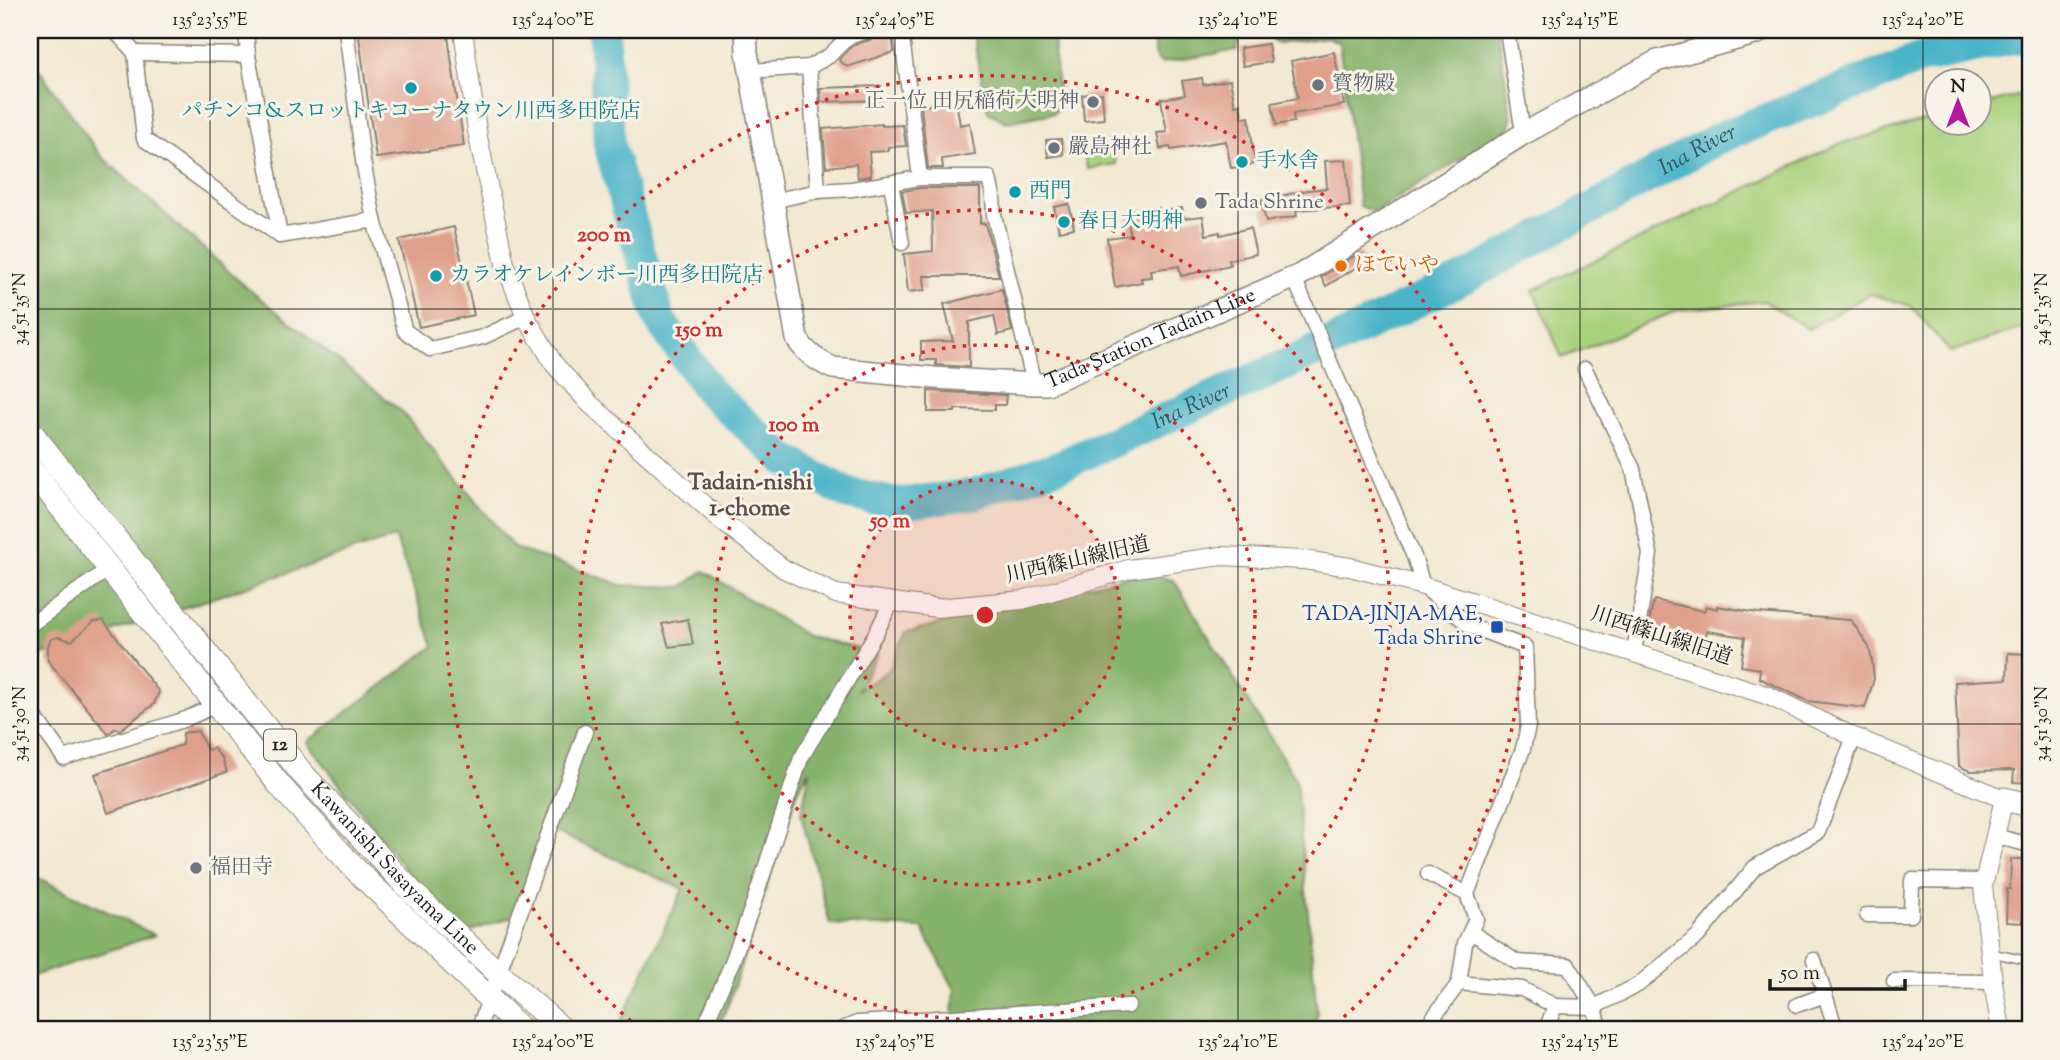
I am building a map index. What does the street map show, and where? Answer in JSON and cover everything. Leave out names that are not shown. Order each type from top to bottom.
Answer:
[{"type":"main road","name":"Tada Station Tadain Line","points":[[746,30],[750,71],[772,201],[797,339],[801,345],[833,368],[1034,384],[1047,384],[1294,278],[1522,134],[1657,61],[1763,30]]},
{"type":"main road","name":"Kawanishi Sasayama Line","points":[[30,431],[301,772],[412,892],[563,1030]]},
{"type":"main road","name":"Kawanishi Sasayama Line","points":[[30,468],[281,786],[355,869],[522,1030]]},
{"type":"main road","points":[[2004,799],[2030,805]]},
{"type":"street","points":[[114,30],[135,53],[144,139],[280,236],[374,220]]},
{"type":"street","points":[[246,30],[280,236]]},
{"type":"street","points":[[346,30],[363,161],[374,220],[405,331],[430,349],[483,337],[526,317]]},
{"type":"street","name":"川西篠山線旧道","points":[[463,30],[478,137],[505,264],[526,317],[554,364],[590,404],[722,521],[783,569],[836,594],[937,608],[1022,600],[1129,569],[1221,556],[1304,560],[1350,567],[1423,586],[1769,696],[1854,737],[2004,799]]},
{"type":"street","points":[[750,71],[809,67],[829,56],[848,37],[870,30]]},
{"type":"street","points":[[901,30],[920,178]]},
{"type":"street","points":[[1507,30],[1522,134]]},
{"type":"street","points":[[135,53],[248,55]]},
{"type":"street","points":[[809,67],[818,191]]},
{"type":"street","points":[[772,201],[818,191],[891,184],[920,178],[989,178],[994,215],[1034,384]]},
{"type":"street","points":[[891,184],[902,243]]},
{"type":"street","points":[[1294,278],[1415,558],[1423,586],[1470,626],[1525,647],[1528,726],[1522,749],[1467,894],[1476,919],[1465,943],[1459,983],[1424,1030]]},
{"type":"street","points":[[1585,369],[1633,469],[1650,554],[1634,652]]},
{"type":"street","points":[[30,625],[110,568]]},
{"type":"street","points":[[703,1030],[731,965],[756,896],[801,758],[891,603]]},
{"type":"street","points":[[30,710],[64,758],[186,719],[216,705]]},
{"type":"street","points":[[478,1030],[585,732]]},
{"type":"street","points":[[1459,983],[1521,989],[1555,1006],[1594,1007],[1638,985],[1698,936],[1755,867],[1818,832],[1854,737]]},
{"type":"street","points":[[2001,1030],[1993,982],[1984,881],[2004,799]]},
{"type":"street","points":[[1995,836],[2030,845]]},
{"type":"street","points":[[1428,874],[1467,894]]},
{"type":"street","points":[[1867,915],[1911,915],[1912,880],[1984,881]]},
{"type":"street","points":[[1471,932],[1517,962],[1568,965],[1594,1007],[1601,1030]]},
{"type":"street","points":[[1814,960],[1836,1030]]},
{"type":"street","points":[[1894,981],[1993,982]]},
{"type":"street","points":[[1797,1005],[1824,996]]},
{"type":"street","points":[[840,1030],[857,1023],[1128,1006]]},
{"type":"street","points":[[1546,1030],[1555,1006]]},
{"type":"lane","points":[[1990,953],[2030,961]]},
{"type":"green space","points":[[972,30],[1059,30],[1053,42],[1060,106],[1054,113],[1007,122],[988,112]]},
{"type":"green space","points":[[1151,30],[1237,30],[1239,42],[1237,50],[1161,63],[1156,58]]},
{"type":"green space","points":[[1269,30],[1497,30],[1512,120],[1508,130],[1375,212],[1360,206],[1339,42],[1327,37],[1278,44],[1272,41]]},
{"type":"green space","points":[[30,57],[101,156],[246,287],[401,411],[514,548],[622,585],[682,587],[704,571],[807,636],[878,654],[857,691],[889,670],[906,632],[1143,572],[1174,580],[1296,780],[1317,1013],[1315,1030],[952,1030],[955,990],[922,928],[830,924],[801,815],[810,770],[798,790],[729,1002],[717,1030],[607,1030],[619,1025],[683,889],[549,829],[514,916],[457,936],[307,742],[434,646],[395,537],[30,659]]},
{"type":"green space","points":[[2030,92],[2030,325],[1950,352],[1911,306],[1870,294],[1808,329],[1764,301],[1676,311],[1562,358],[1533,290],[1839,144],[1924,121],[1924,136],[1994,136],[1994,102]]},
{"type":"green space","points":[[1113,142],[1116,164],[1087,169],[1083,147]]},
{"type":"green space","points":[[30,874],[155,935],[30,977]]},
{"type":"building","name":"パチンコ&スロットキコーナタウン川西多田院店","points":[[358,30],[447,30],[464,146],[376,158]]},
{"type":"building","points":[[892,33],[894,52],[847,67],[839,60],[853,45],[878,35],[879,37]]},
{"type":"building","points":[[1268,44],[1271,62],[1243,66],[1240,48]]},
{"type":"building","name":"寳物殿","points":[[1334,52],[1344,105],[1293,114],[1294,122],[1276,125],[1272,103],[1298,98],[1291,61]]},
{"type":"building","points":[[1202,78],[1203,85],[1230,80],[1235,105],[1240,104],[1242,118],[1249,117],[1255,164],[1231,168],[1226,141],[1171,150],[1170,147],[1160,149],[1157,133],[1167,132],[1161,99],[1185,95],[1182,81]]},
{"type":"building","points":[[881,86],[882,100],[821,102],[820,88]]},
{"type":"building","points":[[1102,93],[1104,119],[1084,121],[1082,95]]},
{"type":"building","points":[[956,100],[960,125],[970,123],[975,154],[942,159],[943,168],[928,168],[921,107]]},
{"type":"building","points":[[903,125],[906,146],[869,152],[871,176],[858,178],[856,164],[826,167],[823,129]]},
{"type":"building","name":"嚴島神社","points":[[1061,139],[1063,155],[1048,157],[1046,140]]},
{"type":"building","points":[[1346,160],[1350,206],[1296,210],[1297,216],[1266,222],[1261,200],[1327,188],[1325,161]]},
{"type":"building","points":[[921,188],[980,188],[980,224],[985,223],[999,276],[924,276],[925,290],[908,292],[904,254],[933,251],[932,211],[906,213],[902,191]]},
{"type":"building","points":[[1069,204],[1074,228],[1059,231],[1054,207]]},
{"type":"building","points":[[1159,208],[1159,212],[1182,208],[1184,218],[1203,216],[1206,235],[1220,232],[1220,235],[1250,228],[1256,254],[1229,260],[1230,265],[1181,276],[1179,266],[1151,270],[1152,277],[1141,278],[1142,282],[1115,287],[1107,238],[1130,235],[1127,213]]},
{"type":"building","name":"カラオケレインボー川西多田院店","points":[[454,227],[474,315],[419,327],[399,240]]},
{"type":"building","points":[[1359,253],[1365,262],[1326,286],[1321,277]]},
{"type":"building","points":[[1002,289],[1012,331],[998,335],[994,316],[969,322],[969,367],[936,365],[936,360],[921,360],[921,342],[953,341],[944,304]]},
{"type":"building","points":[[928,391],[1006,395],[1005,405],[995,405],[995,410],[955,409],[955,412],[928,412]]},
{"type":"building","points":[[1654,600],[1704,611],[1706,606],[1717,609],[1717,606],[1758,613],[1851,620],[1869,647],[1872,661],[1874,679],[1865,708],[1808,701],[1759,678],[1760,669],[1741,666],[1745,637],[1707,631],[1705,640],[1647,630]]},
{"type":"building","points":[[688,619],[693,644],[669,647],[662,624]]},
{"type":"building","points":[[103,620],[159,692],[154,704],[120,730],[116,728],[108,734],[48,661],[51,639],[58,637],[72,641],[93,622]]},
{"type":"building","points":[[2008,653],[2030,654],[2030,783],[2013,782],[2014,770],[1970,771],[1959,766],[1955,682],[2007,679]]},
{"type":"building","points":[[198,731],[207,750],[213,748],[222,758],[227,772],[108,813],[95,774],[182,745],[183,733]]},
{"type":"building","points":[[2011,859],[2030,859],[2030,908],[2023,908],[2023,923],[2006,922]]},
{"type":"waterway","name":"Ina River","points":[[604,30],[609,144],[659,319],[710,392],[783,458],[846,493],[897,504],[971,495],[1059,466],[1296,360],[1465,278],[1721,137],[1922,58],[2030,35]]},
{"type":"place","name":"寳物殿","points":[[1318,85]]},
{"type":"place","name":"パチンコ&スロットキコーナタウン川西多田院店","points":[[411,88]]},
{"type":"place","name":"正一位 田尻稲荷大明神","points":[[1093,102]]},
{"type":"place","name":"嚴島神社","points":[[1054,148]]},
{"type":"place","name":"手水舎","points":[[1242,162]]},
{"type":"place","name":"西門","points":[[1015,192]]},
{"type":"place","name":"Tada Shrine","points":[[1201,203]]},
{"type":"place","name":"春日大明神","points":[[1064,222]]},
{"type":"place","name":"ほていや","points":[[1341,266]]},
{"type":"place","name":"カラオケレインボー川西多田院店","points":[[436,276]]},
{"type":"place","name":"TADA-JINJA-MAE, Tada Shrine","points":[[1497,627]]},
{"type":"place","name":"福田寺","points":[[196,868]]},
{"type":"district","name":"Tadain-nishi 1-chome","points":[[750,496]]}]
